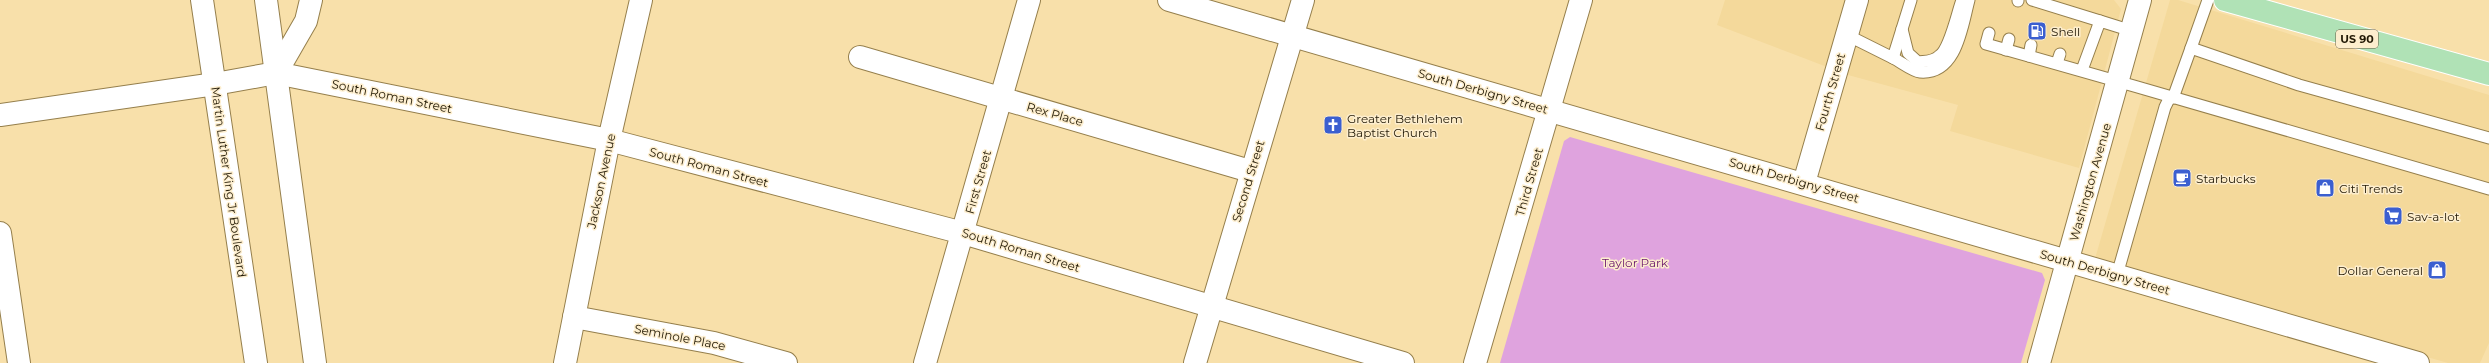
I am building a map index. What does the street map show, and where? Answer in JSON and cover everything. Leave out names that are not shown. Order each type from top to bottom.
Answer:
[{"type":"main road","name":"US 90","points":[[2225,0],[2489,74]]},
{"type":"street","name":"Martin Luther King Jr Boulevard","points":[[202,0],[256,363]]},
{"type":"street","points":[[266,0],[315,363]]},
{"type":"street","points":[[276,73],[306,21],[311,0]]},
{"type":"street","name":"Jackson Avenue","points":[[565,363],[609,140],[641,0]]},
{"type":"street","name":"First Street","points":[[925,363],[964,233],[1029,0]]},
{"type":"street","name":"South Derbigny Street","points":[[1169,0],[1804,183],[2418,363]]},
{"type":"street","name":"Second Street","points":[[1195,363],[1250,171],[1303,0]]},
{"type":"street","name":"Third Street","points":[[1475,363],[1581,0]]},
{"type":"street","name":"Fourth Street","points":[[1804,183],[1857,0]]},
{"type":"street","name":"Washington Avenue","points":[[2039,363],[2140,0]]},
{"type":"street","name":"Rex Place","points":[[860,57],[1250,171]]},
{"type":"street","name":"South Roman Street","points":[[0,115],[215,84],[276,73],[609,140],[964,233],[1211,308],[1403,363]]},
{"type":"street","points":[[0,233],[19,363]]},
{"type":"street","name":"Seminole Place","points":[[574,317],[714,343],[786,363]]},
{"type":"lane","points":[[1893,58],[1911,0]]},
{"type":"lane","points":[[1902,29],[1908,53],[1918,62],[1932,61],[1941,56],[1946,46],[1962,0]]},
{"type":"lane","points":[[1846,35],[1920,72],[1937,70],[1952,56],[1969,0]]},
{"type":"lane","points":[[2032,0],[2042,6],[2132,31]]},
{"type":"lane","points":[[2117,275],[2165,107],[2172,97],[2208,0]]},
{"type":"lane","points":[[2082,70],[2100,21]]},
{"type":"lane","points":[[1989,33],[1986,44],[2007,44],[2058,58],[2082,70],[2489,189]]},
{"type":"lane","points":[[2191,48],[2307,87],[2489,138]]},
{"type":"shaded area","points":[[1725,0],[2114,0],[2121,9],[2079,168],[1950,131],[1958,105],[1848,75],[1717,25]]},
{"type":"shaded area","points":[[2170,0],[2178,0],[2489,95],[2489,343],[2480,363],[2448,363],[2094,262]]},
{"type":"green space","name":"Taylor Park","points":[[1570,137],[2042,273],[2045,280],[2021,363],[1500,363],[1564,141]]},
{"type":"place","name":"Shell","points":[[2037,31]]},
{"type":"place","name":"Greater Bethlehem Baptist Church","points":[[1333,125]]},
{"type":"place","name":"Starbucks","points":[[2182,178]]},
{"type":"place","name":"Citi Trends","points":[[2325,188]]},
{"type":"place","name":"Sav-a-lot","points":[[2393,216]]},
{"type":"place","name":"Dollar General","points":[[2437,270]]}]
